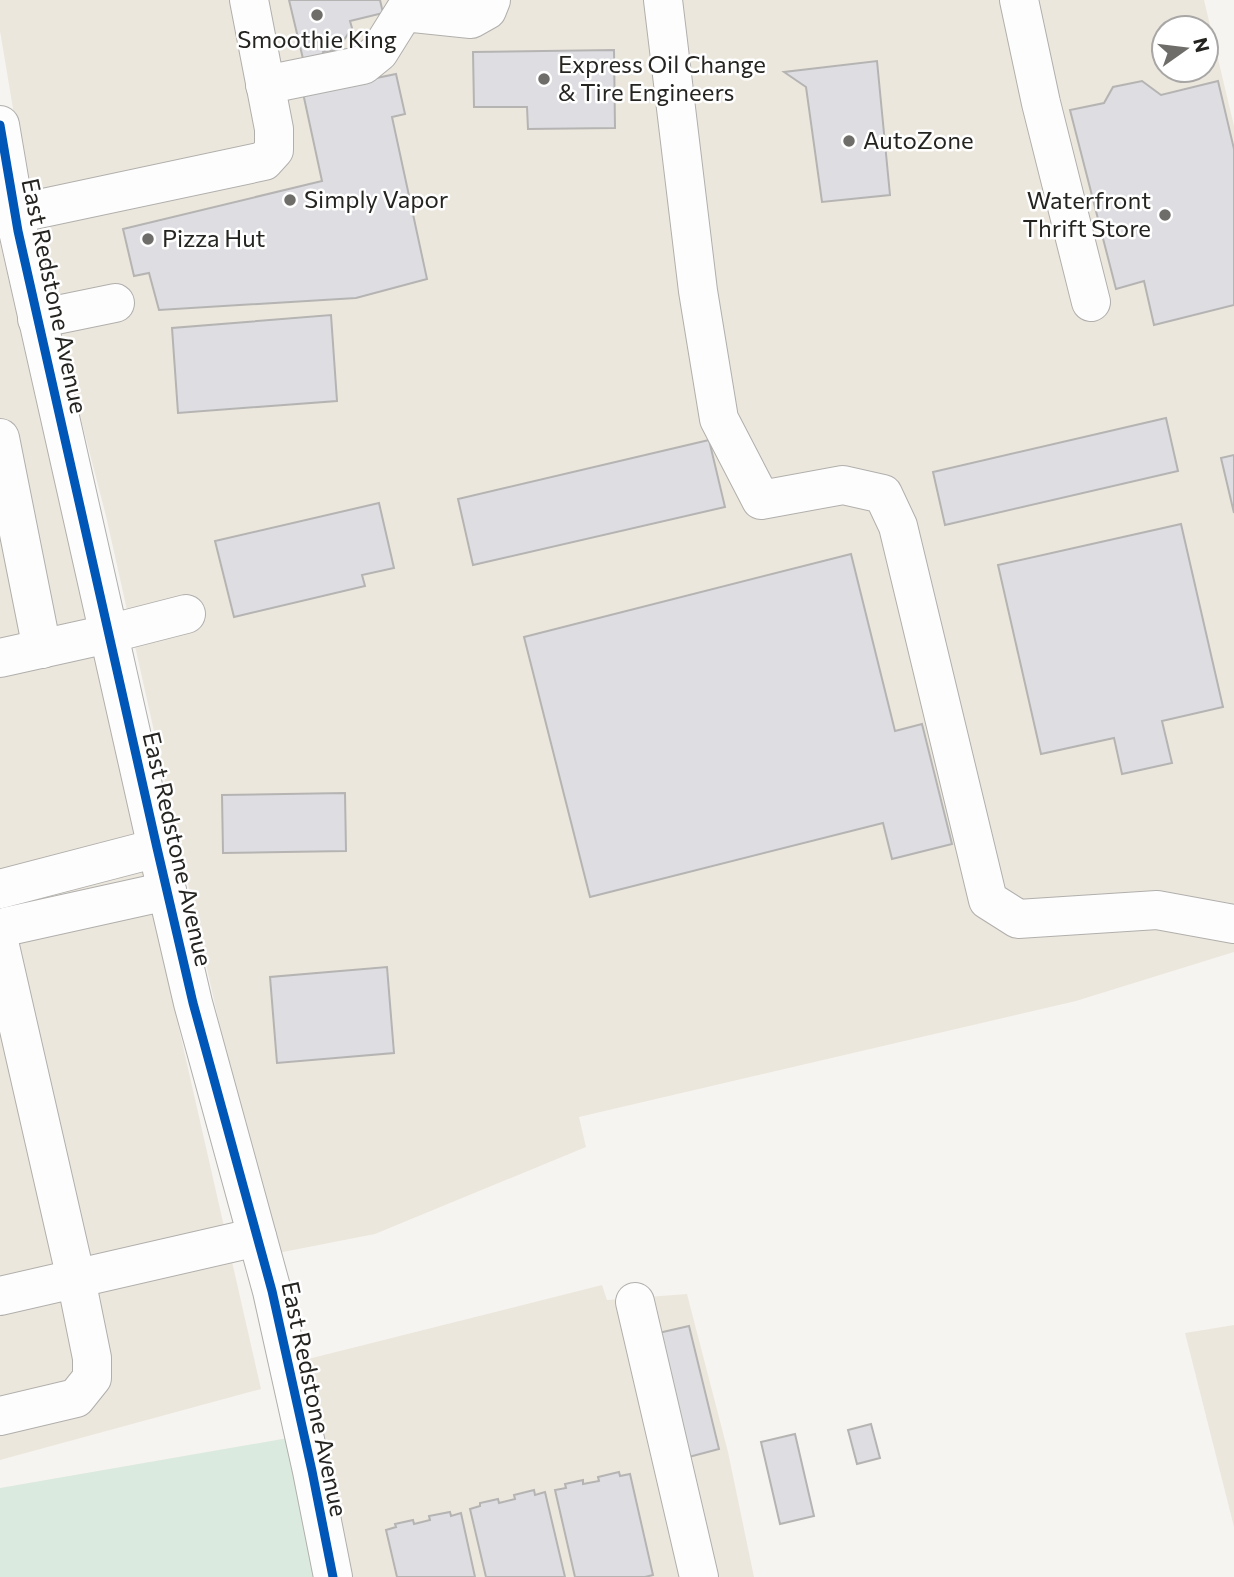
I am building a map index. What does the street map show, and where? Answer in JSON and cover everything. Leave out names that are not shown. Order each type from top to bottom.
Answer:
[{"type":"street","points":[[11,225],[264,161],[274,150],[274,129],[249,0]]},
{"type":"street","points":[[265,85],[363,65],[379,52],[402,6],[471,19],[487,10],[491,0]]},
{"type":"street","points":[[663,0],[698,290],[719,419],[761,500],[843,485],[883,494],[898,526],[988,900],[1018,919],[1157,910],[1234,924]]},
{"type":"street","points":[[1019,0],[1041,103],[1091,302]]},
{"type":"street","name":"East Redstone Avenue","points":[[0,125],[11,225],[37,319],[193,1003],[272,1291],[333,1577]]},
{"type":"street","points":[[37,319],[115,303]]},
{"type":"street","points":[[0,438],[42,649]]},
{"type":"street","points":[[0,658],[186,614]]},
{"type":"street","points":[[0,889],[157,848]]},
{"type":"street","points":[[0,928],[167,891]]},
{"type":"street","points":[[0,946],[92,1358],[92,1378],[76,1398],[0,1416]]},
{"type":"street","points":[[0,1296],[257,1237]]},
{"type":"street","points":[[635,1302],[699,1577]]},
{"type":"shaded area","points":[[0,0],[1204,0],[1207,14],[1150,14],[1150,84],[1220,84],[1220,67],[1234,126],[1234,952],[1076,1001],[579,1117],[586,1147],[375,1234],[278,1253],[234,1090],[106,516],[33,228],[0,31]]},
{"type":"shaded area","points":[[0,242],[261,1389],[0,1460]]},
{"type":"shaded area","points":[[602,1285],[607,1300],[687,1294],[728,1452],[754,1577],[349,1577],[304,1360]]},
{"type":"shaded area","points":[[1234,1325],[1234,1527],[1185,1333]]},
{"type":"green space","points":[[288,1438],[316,1577],[0,1577],[0,1488]]},
{"type":"building","points":[[289,0],[380,0],[383,13],[350,21],[352,28],[337,50],[323,52],[324,58],[304,63]]},
{"type":"building","name":"Express Oil Change & Tire Engineers","points":[[614,50],[615,128],[528,129],[527,107],[474,107],[473,52]]},
{"type":"building","name":"AutoZone","points":[[877,61],[890,195],[822,202],[806,87],[784,72]]},
{"type":"building","points":[[396,74],[405,114],[392,117],[427,279],[356,298],[159,310],[149,273],[134,276],[123,229],[322,181],[303,93]]},
{"type":"building","name":"Waterfront Thrift Store","points":[[1142,81],[1161,95],[1206,84],[1219,84],[1234,149],[1234,305],[1154,325],[1144,281],[1116,289],[1070,110],[1104,103],[1113,87]]},
{"type":"building","points":[[331,315],[337,401],[178,413],[172,328]]},
{"type":"building","points":[[1166,418],[1178,471],[945,525],[933,472]]},
{"type":"building","points":[[709,440],[725,507],[473,565],[458,499]]},
{"type":"building","points":[[1234,455],[1234,513],[1221,458]]},
{"type":"building","points":[[379,503],[394,568],[362,575],[365,586],[234,617],[215,541]]},
{"type":"building","points":[[1181,524],[1223,707],[1162,721],[1172,763],[1122,774],[1114,738],[1041,754],[998,565]]},
{"type":"building","points":[[851,554],[895,731],[922,724],[952,844],[892,859],[883,823],[590,897],[524,637]]},
{"type":"building","points":[[345,793],[346,851],[223,853],[222,795]]},
{"type":"building","points":[[387,967],[394,1053],[277,1063],[270,977]]},
{"type":"building","points":[[689,1326],[719,1449],[685,1458],[654,1334]]},
{"type":"building","points":[[871,1424],[880,1458],[857,1464],[848,1430]]},
{"type":"building","points":[[795,1434],[814,1516],[780,1524],[761,1442]]},
{"type":"building","points":[[619,1472],[620,1476],[630,1474],[653,1575],[575,1577],[555,1490],[566,1488],[565,1484],[583,1480],[583,1484],[599,1481],[598,1477]]},
{"type":"building","points":[[534,1490],[535,1495],[545,1492],[565,1577],[486,1577],[470,1509],[480,1506],[480,1503],[498,1499],[499,1503],[515,1499],[514,1495]]},
{"type":"building","points":[[450,1512],[451,1516],[461,1513],[475,1577],[397,1577],[386,1530],[396,1527],[395,1524],[413,1520],[414,1524],[430,1520],[429,1516]]},
{"type":"cycle path","points":[[0,125],[18,231],[157,848],[193,1003],[272,1291],[333,1577]]},
{"type":"place","name":"Smoothie King","points":[[317,15]]},
{"type":"place","name":"Express Oil Change & Tire Engineers","points":[[544,79]]},
{"type":"place","name":"AutoZone","points":[[849,141]]},
{"type":"place","name":"Simply Vapor","points":[[290,200]]},
{"type":"place","name":"Waterfront Thrift Store","points":[[1165,215]]},
{"type":"place","name":"Pizza Hut","points":[[148,239]]}]
